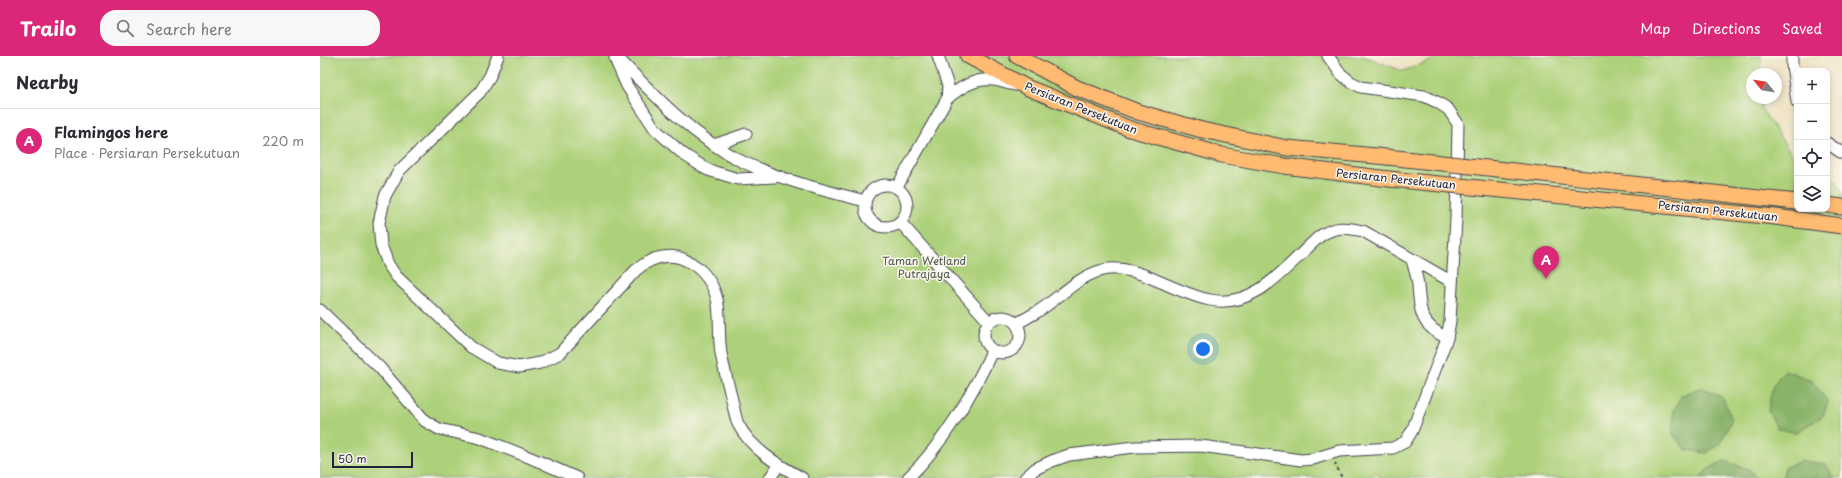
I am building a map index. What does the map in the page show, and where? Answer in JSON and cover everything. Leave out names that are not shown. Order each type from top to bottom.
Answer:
[{"type":"main road","name":"Persiaran Persekutuan","points":[[968,56],[1026,87],[1130,129],[1222,155],[1284,166],[1389,179],[1775,217],[1842,226]]},
{"type":"main road","name":"Persiaran Persekutuan","points":[[1017,56],[1077,88],[1138,112],[1202,130],[1287,148],[1387,157],[1794,202]]},
{"type":"main road","points":[[1830,205],[1842,207]]},
{"type":"street","points":[[498,56],[490,76],[480,92],[399,171],[385,196],[379,223],[381,245],[388,264],[396,276],[476,351],[498,363],[519,367],[540,363],[560,353],[644,263],[652,259],[663,257],[683,259],[701,270],[710,282],[717,299],[721,353],[738,422],[744,434],[778,466],[802,478]]},
{"type":"street","points":[[614,56],[686,122],[714,144],[741,160],[780,177],[865,201]]},
{"type":"street","points":[[614,56],[627,86],[655,129],[683,154],[708,170],[738,179],[780,177]]},
{"type":"street","points":[[938,56],[948,86],[947,99]]},
{"type":"street","points":[[1025,478],[1035,469],[1069,455],[1134,447],[1201,446],[1301,460],[1313,459],[1339,451],[1393,448],[1405,442],[1412,431],[1447,338],[1450,321],[1456,219],[1458,124],[1448,109],[1424,96],[1361,87],[1351,82],[1341,74],[1328,56]]},
{"type":"street","points":[[1792,56],[1794,80]]},
{"type":"street","points":[[897,187],[947,99],[958,90],[972,82],[985,80],[1026,87]]},
{"type":"street","points":[[714,144],[746,134]]},
{"type":"street","points":[[1830,145],[1842,153]]},
{"type":"street","points":[[887,184],[897,187],[904,194],[908,203],[906,213],[900,222],[893,226],[884,227],[876,224],[869,218],[865,210],[865,201],[870,192],[878,186],[887,184]]},
{"type":"street","points":[[900,222],[989,322]]},
{"type":"street","points":[[1016,324],[1038,312],[1088,276],[1103,270],[1118,269],[1143,274],[1196,296],[1210,300],[1237,300],[1253,294],[1271,282],[1320,236],[1328,230],[1338,228],[1363,231],[1452,282]]},
{"type":"street","points":[[1412,260],[1418,283],[1420,310],[1426,324],[1434,332],[1447,338]]},
{"type":"street","points":[[320,310],[380,368],[425,421],[439,429],[480,438],[577,478]]},
{"type":"street","points":[[1003,317],[1010,319],[1016,324],[1019,336],[1015,347],[1004,353],[992,350],[986,345],[984,337],[985,329],[989,322],[996,318],[1003,317]]},
{"type":"street","points":[[908,478],[924,463],[937,446],[984,369],[992,350]]},
{"type":"street","points":[[770,478],[778,466]]},
{"type":"path","points":[[1330,453],[1342,478]]},
{"type":"green space","name":"Taman Wetland Putrajaya","points":[[320,56],[1363,56],[1403,71],[1443,56],[1761,56],[1761,68],[1746,68],[1746,104],[1761,104],[1761,108],[1794,156],[1794,212],[1830,212],[1830,176],[1837,180],[1842,192],[1842,478],[1833,478],[1825,464],[1785,467],[1783,478],[1756,478],[1749,469],[1708,469],[1701,478],[1380,478],[1379,475],[1353,478],[320,478]]},
{"type":"green space","points":[[1785,370],[1812,381],[1828,402],[1823,416],[1795,433],[1777,428],[1768,410],[1773,385]]},
{"type":"green space","points":[[1702,387],[1723,398],[1732,420],[1720,443],[1707,453],[1686,450],[1673,435],[1674,409],[1682,395]]},
{"type":"green space","points":[[1724,461],[1749,469],[1756,478],[1701,478],[1708,469]]},
{"type":"green space","points":[[1802,461],[1826,464],[1833,478],[1783,478],[1785,467]]},
{"type":"place","name":"Flamingos here","points":[[1546,279]]}]
